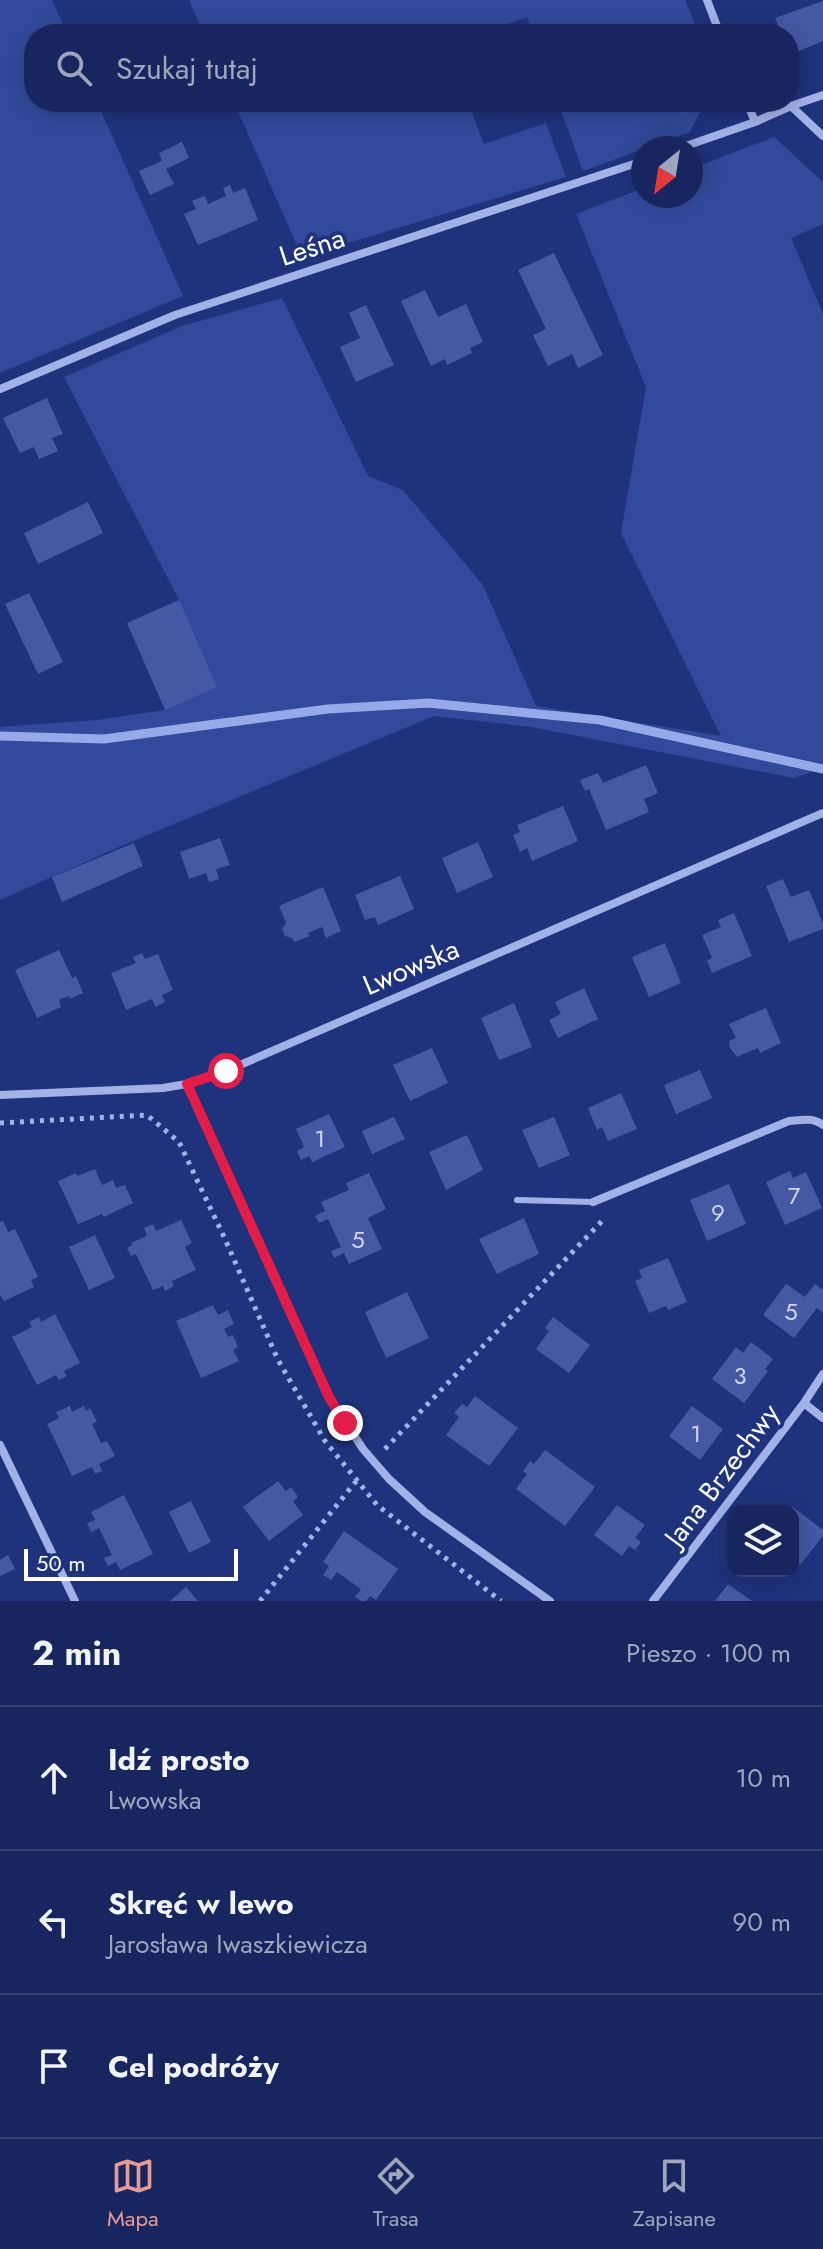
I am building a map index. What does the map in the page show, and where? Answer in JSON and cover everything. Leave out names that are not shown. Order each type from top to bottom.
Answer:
[{"type":"street","points":[[707,0],[716,24]]},
{"type":"street","points":[[799,103],[823,95]]},
{"type":"street","points":[[751,112],[755,122]]},
{"type":"street","points":[[703,140],[778,112]]},
{"type":"street","points":[[797,112],[823,136]]},
{"type":"street","name":"Leśna","points":[[0,389],[175,315],[631,165]]},
{"type":"street","name":"Lwowska","points":[[0,1095],[163,1088],[187,1084],[241,1065],[823,813]]},
{"type":"street","points":[[187,1084],[329,1397],[372,1462],[425,1512],[550,1601]]},
{"type":"street","points":[[593,1202],[789,1121],[804,1119],[823,1125]]},
{"type":"street","name":"Jana Brzechwy","points":[[653,1601],[823,1374]]},
{"type":"street","points":[[804,1403],[823,1418]]},
{"type":"street","points":[[0,1445],[75,1601]]},
{"type":"lane","points":[[517,1200],[593,1202]]},
{"type":"path","points":[[0,1123],[147,1115],[179,1142],[278,1360],[325,1441],[377,1505],[501,1601]]},
{"type":"path","points":[[260,1601],[372,1462],[602,1221],[593,1202]]},
{"type":"shaded area","points":[[0,0],[52,0],[63,24],[24,24],[24,112],[101,112],[183,296],[0,373]]},
{"type":"shaded area","points":[[189,0],[685,0],[695,24],[530,24],[527,17],[508,24],[200,24]]},
{"type":"shaded area","points":[[238,112],[472,112],[484,144],[546,123],[566,177],[302,257]]},
{"type":"shaded area","points":[[562,112],[700,112],[690,132],[679,136],[631,136],[631,154],[583,171]]},
{"type":"shaded area","points":[[774,137],[823,182],[823,224],[791,238],[823,314],[823,768],[794,778],[531,727],[434,716],[0,900],[0,727],[97,720],[165,710],[179,600],[64,377],[182,326],[282,298],[368,476],[403,490],[483,585],[536,706],[721,736],[621,533],[646,387],[576,214],[631,193],[631,208],[703,208],[703,164]]},
{"type":"building","points":[[823,1],[823,41],[799,51],[799,24],[777,24],[775,18]]},
{"type":"building","points":[[182,142],[189,158],[166,169],[174,184],[150,195],[139,171],[162,161],[159,153]]},
{"type":"building","points":[[230,185],[233,193],[245,188],[258,220],[198,245],[184,214],[196,209],[192,201],[205,196],[208,204],[226,196],[223,188]]},
{"type":"building","points":[[554,253],[603,355],[578,368],[572,354],[548,366],[533,335],[546,329],[518,270]]},
{"type":"building","points":[[425,290],[438,317],[466,304],[483,342],[470,348],[472,353],[447,365],[445,359],[431,366],[401,301]]},
{"type":"building","points":[[366,305],[394,365],[356,382],[340,347],[360,338],[349,313]]},
{"type":"building","points":[[47,398],[63,434],[52,438],[58,451],[39,459],[34,447],[20,453],[3,418]]},
{"type":"building","points":[[88,502],[103,533],[38,564],[24,533]]},
{"type":"building","points":[[29,593],[63,662],[38,674],[5,604]]},
{"type":"building","points":[[179,600],[217,687],[165,710],[127,623]]},
{"type":"building","points":[[646,765],[658,793],[644,799],[649,812],[606,830],[589,789],[585,791],[580,780],[598,773],[603,783]]},
{"type":"building","points":[[563,806],[578,841],[532,861],[527,848],[520,852],[513,835],[520,832],[517,825]]},
{"type":"building","points":[[220,838],[230,865],[216,869],[219,879],[209,882],[206,873],[189,879],[180,852]]},
{"type":"building","points":[[478,842],[493,877],[457,893],[442,858]]},
{"type":"building","points":[[134,843],[143,866],[62,902],[52,877]]},
{"type":"building","points":[[400,876],[414,909],[378,925],[375,917],[365,920],[355,895]]},
{"type":"building","points":[[783,879],[791,897],[809,890],[823,929],[789,942],[766,886]]},
{"type":"building","points":[[323,887],[341,931],[326,938],[322,927],[294,942],[285,936],[282,929],[286,923],[279,906]]},
{"type":"building","points":[[734,913],[752,956],[712,973],[707,961],[712,958],[702,935],[721,927],[718,920]]},
{"type":"building","points":[[665,943],[681,983],[649,997],[632,957]]},
{"type":"building","points":[[59,950],[83,993],[59,1000],[61,1007],[37,1018],[15,970]]},
{"type":"building","points":[[142,953],[145,959],[158,954],[173,990],[162,995],[165,1002],[155,1007],[152,999],[126,1010],[111,973],[136,963],[133,957]]},
{"type":"building","points":[[584,988],[598,1019],[558,1038],[549,1020],[561,1014],[555,1002]]},
{"type":"building","points":[[514,1003],[532,1047],[499,1060],[481,1018]]},
{"type":"building","points":[[766,1008],[781,1043],[760,1053],[758,1048],[737,1057],[730,1048],[729,1041],[736,1038],[729,1024]]},
{"type":"building","points":[[432,1048],[448,1083],[410,1101],[393,1065]]},
{"type":"building","points":[[700,1070],[712,1098],[676,1114],[664,1085]]},
{"type":"building","points":[[621,1093],[637,1129],[608,1141],[602,1127],[597,1130],[588,1108]]},
{"type":"building","points":[[329,1114],[345,1147],[312,1162],[309,1156],[301,1160],[297,1151],[304,1147],[296,1129]]},
{"type":"building","points":[[394,1117],[405,1139],[372,1154],[362,1131]]},
{"type":"building","points":[[554,1117],[570,1155],[539,1168],[522,1130]]},
{"type":"building","points":[[467,1135],[483,1170],[446,1190],[429,1152]]},
{"type":"building","points":[[95,1169],[102,1185],[113,1180],[116,1188],[125,1185],[133,1203],[104,1217],[102,1214],[78,1224],[58,1181]]},
{"type":"building","points":[[790,1171],[793,1178],[806,1172],[822,1208],[785,1225],[766,1182]]},
{"type":"building","points":[[369,1173],[386,1209],[368,1218],[382,1249],[349,1264],[344,1253],[334,1258],[331,1251],[341,1247],[328,1219],[319,1223],[315,1216],[325,1211],[321,1202],[349,1190],[346,1183]]},
{"type":"building","points":[[729,1184],[746,1224],[707,1241],[690,1200]]},
{"type":"building","points":[[524,1218],[539,1254],[497,1274],[479,1239]]},
{"type":"building","points":[[181,1220],[192,1243],[185,1247],[196,1270],[172,1281],[174,1286],[165,1291],[163,1286],[153,1290],[136,1254],[131,1256],[127,1248],[147,1236],[144,1228],[153,1224],[156,1231]]},
{"type":"building","points":[[3,1221],[8,1232],[15,1229],[38,1277],[31,1280],[34,1287],[4,1301],[0,1295],[0,1222]]},
{"type":"building","points":[[95,1235],[115,1278],[89,1290],[69,1247]]},
{"type":"building","points":[[668,1258],[687,1302],[668,1310],[666,1306],[649,1313],[635,1281],[642,1278],[639,1270]]},
{"type":"building","points":[[786,1284],[805,1297],[815,1284],[823,1290],[823,1313],[817,1308],[794,1338],[763,1315]]},
{"type":"building","points":[[407,1292],[429,1338],[386,1358],[365,1312]]},
{"type":"building","points":[[213,1305],[218,1315],[228,1310],[234,1324],[224,1329],[228,1337],[233,1335],[238,1347],[233,1350],[239,1361],[201,1378],[176,1321]]},
{"type":"building","points":[[55,1314],[80,1363],[64,1371],[67,1376],[59,1380],[56,1375],[37,1385],[12,1337],[32,1327],[29,1322],[39,1317],[41,1322]]},
{"type":"building","points":[[553,1317],[590,1345],[569,1373],[536,1349],[549,1331],[545,1328]]},
{"type":"building","points":[[751,1342],[773,1359],[765,1369],[768,1371],[744,1403],[712,1379],[736,1347],[743,1353]]},
{"type":"building","points":[[475,1396],[518,1428],[489,1466],[446,1435],[459,1417],[454,1413],[462,1404],[467,1407]]},
{"type":"building","points":[[70,1406],[72,1412],[84,1406],[86,1411],[90,1408],[97,1422],[92,1424],[101,1443],[107,1441],[115,1456],[99,1464],[102,1471],[95,1474],[92,1467],[72,1476],[47,1424],[59,1418],[56,1412]]},
{"type":"building","points":[[692,1406],[723,1429],[700,1460],[669,1436]]},
{"type":"building","points":[[545,1450],[595,1487],[565,1526],[516,1489],[527,1474],[523,1471],[530,1461],[534,1464]]},
{"type":"building","points":[[278,1481],[286,1491],[291,1487],[298,1497],[293,1501],[303,1515],[269,1541],[243,1507]]},
{"type":"building","points":[[124,1495],[153,1554],[120,1570],[116,1562],[108,1566],[104,1558],[112,1555],[99,1528],[91,1532],[87,1523],[95,1520],[91,1512]]},
{"type":"building","points":[[191,1501],[211,1542],[189,1553],[169,1512]]},
{"type":"building","points":[[617,1505],[645,1525],[635,1538],[641,1542],[635,1550],[629,1546],[622,1556],[594,1535]]},
{"type":"building","points":[[799,1512],[823,1530],[823,1536],[800,1565]]},
{"type":"building","points":[[344,1531],[398,1569],[376,1600],[370,1596],[366,1601],[361,1601],[355,1597],[361,1589],[337,1572],[331,1580],[323,1575],[329,1566],[323,1562]]},
{"type":"building","points":[[8,1555],[15,1569],[0,1576],[0,1560]]},
{"type":"building","points":[[728,1584],[752,1601],[715,1601]]},
{"type":"building","points":[[186,1587],[198,1601],[170,1601]]},
{"type":"waterway","points":[[0,736],[104,739],[328,709],[428,703],[600,720],[823,769]]},
{"type":"route","points":[[226,1071],[187,1084],[329,1397],[345,1423]]}]
